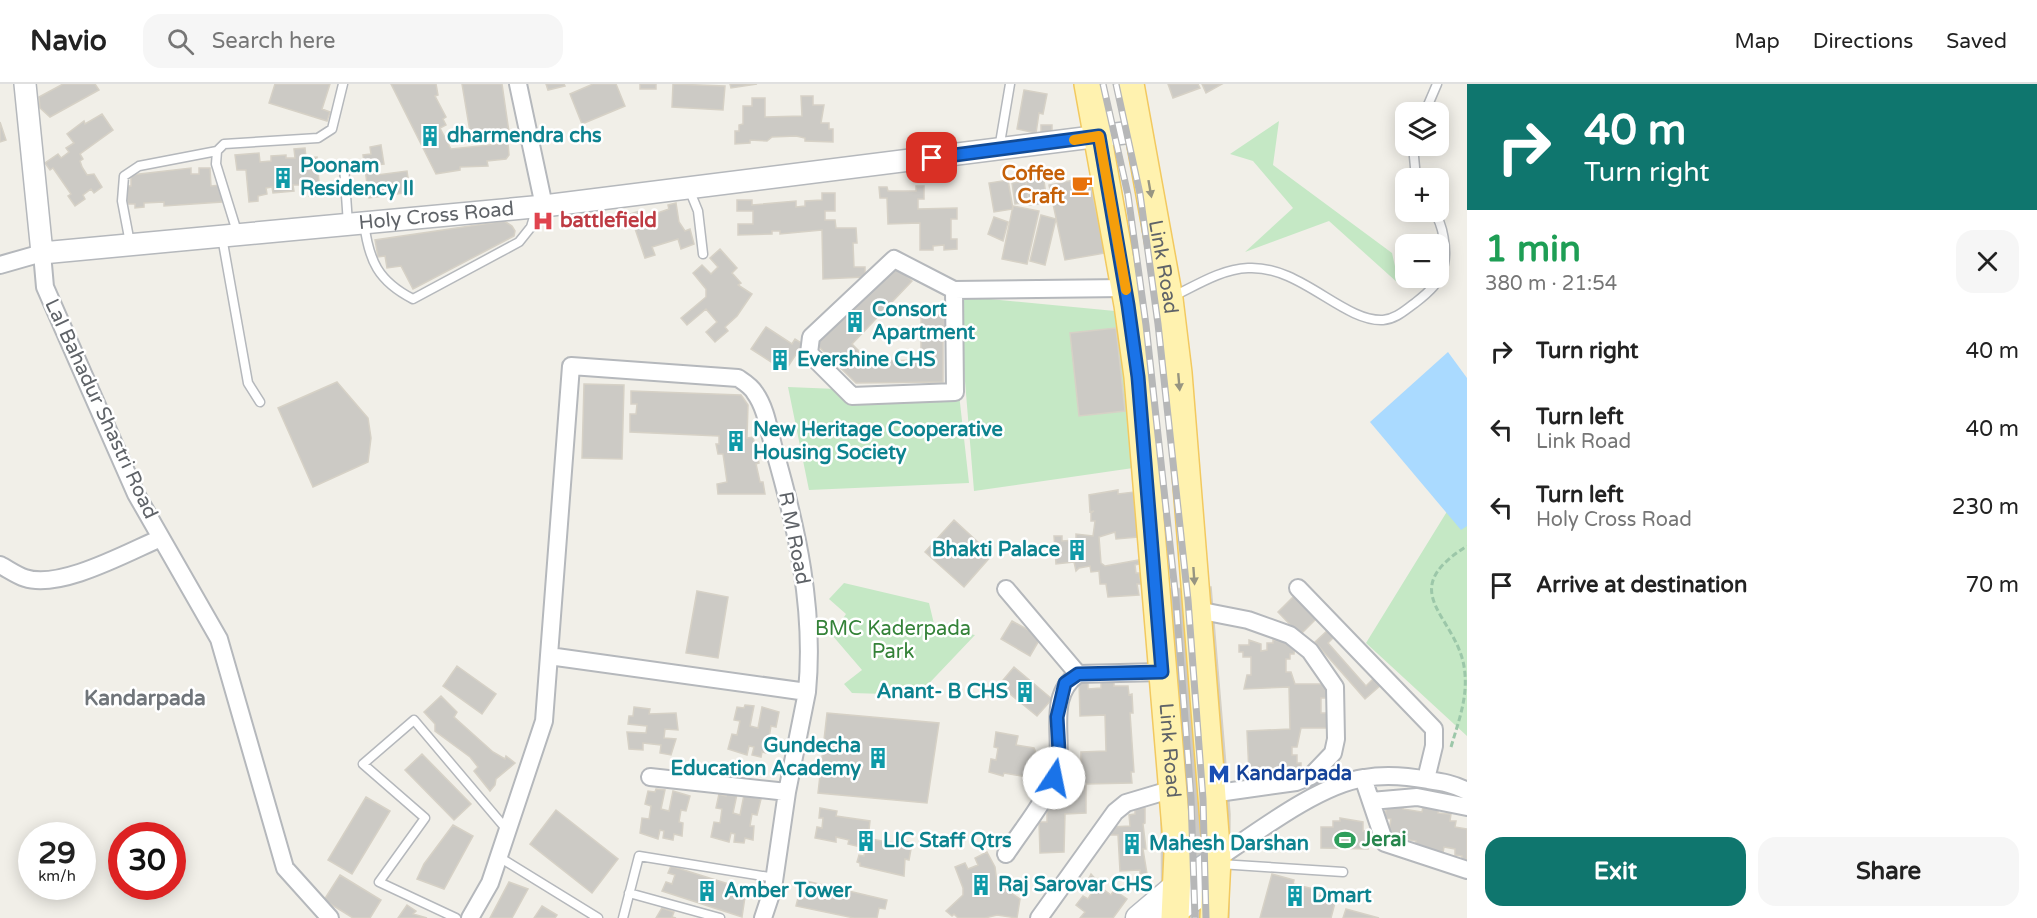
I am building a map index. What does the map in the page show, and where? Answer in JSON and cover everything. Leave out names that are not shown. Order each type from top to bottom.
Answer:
[{"type":"main road","name":"Link Road","points":[[1088,84],[1125,288],[1138,377],[1178,853],[1173,908]]},
{"type":"main road","name":"Link Road","points":[[1130,84],[1168,299],[1178,373],[1216,869],[1214,918]]},
{"type":"main road","points":[[1138,918],[1173,908],[1216,869]]},
{"type":"street","points":[[0,265],[42,253],[25,84]]},
{"type":"street","points":[[518,84],[540,206]]},
{"type":"street","name":"Holy Cross Road","points":[[42,253],[540,206],[1140,131]]},
{"type":"street","name":"Lal Bahadur Shastri Road","points":[[42,253],[45,287],[136,494],[219,639],[285,868],[330,918]]},
{"type":"street","points":[[954,290],[955,392],[852,396],[809,353],[811,337],[894,259],[954,290],[1125,288]]},
{"type":"street","name":"R M Road","points":[[470,918],[490,883],[544,721],[571,366],[738,378],[756,393],[763,408],[794,517],[804,571],[810,664],[807,692]]},
{"type":"street","points":[[0,565],[26,579],[42,580],[68,576],[161,538]]},
{"type":"street","points":[[1298,588],[1434,729],[1429,780]]},
{"type":"street","points":[[1006,589],[1078,674]]},
{"type":"street","points":[[1197,610],[1248,620],[1290,635],[1310,651],[1335,687],[1336,739],[1333,753],[1324,765],[1311,776],[1296,782],[1211,794]]},
{"type":"street","points":[[549,656],[807,692],[787,792],[775,878],[763,918]]},
{"type":"street","points":[[1006,854],[1054,778],[1059,752],[1057,717],[1065,683],[1078,674],[1162,672]]},
{"type":"street","points":[[1216,869],[1280,816],[1330,790],[1363,778],[1405,775],[1456,785],[1467,791]]},
{"type":"street","points":[[650,777],[787,792]]},
{"type":"street","points":[[1363,778],[1383,839],[1388,845],[1467,870]]},
{"type":"street","points":[[1039,918],[1115,812],[1126,803],[1173,789]]},
{"type":"street","points":[[1371,801],[1417,797],[1467,807]]},
{"type":"lane","points":[[131,245],[122,201],[124,176],[139,166],[216,151],[224,144],[318,138],[332,129],[343,84]]},
{"type":"lane","points":[[998,149],[1010,84]]},
{"type":"lane","points":[[1429,102],[1437,84]]},
{"type":"lane","points":[[216,151],[216,164],[230,235],[248,383],[260,402]]},
{"type":"lane","points":[[344,166],[356,224],[375,267],[393,289],[413,299],[519,242],[531,227],[540,206]]},
{"type":"lane","points":[[688,188],[698,211],[703,254]]},
{"type":"lane","points":[[1168,299],[1221,274],[1248,268],[1275,272],[1302,282],[1360,316],[1383,320],[1398,316],[1440,280],[1445,262],[1444,241],[1437,222]]},
{"type":"lane","points":[[456,918],[379,882],[424,818],[363,764],[414,720],[507,830]]},
{"type":"lane","points":[[623,918],[639,856],[775,878]]},
{"type":"lane","points":[[499,857],[598,918]]},
{"type":"lane","points":[[1216,869],[1343,872]]},
{"type":"lane","points":[[629,893],[720,918]]},
{"type":"path","points":[[1429,780],[1451,747],[1462,708],[1465,674],[1447,625],[1431,598],[1433,576],[1449,557],[1467,546]]},
{"type":"green space","points":[[1279,121],[1273,165],[1392,253],[1395,280],[1329,221],[1245,252],[1293,208],[1253,161],[1230,154]]},
{"type":"green space","points":[[958,296],[1115,311],[1140,467],[974,491]]},
{"type":"green space","points":[[788,387],[959,394],[969,483],[809,490]]},
{"type":"green space","points":[[1467,479],[1467,736],[1366,643]]},
{"type":"green space","name":"BMC Kaderpada Park","points":[[844,583],[929,603],[935,628],[975,635],[918,695],[852,693],[844,684],[862,670],[832,635],[846,614],[829,599]]},
{"type":"water","points":[[1448,352],[1467,378],[1467,526],[1461,530],[1370,422]]},
{"type":"building","points":[[63,84],[95,84],[99,90],[50,117],[40,108],[39,97]]},
{"type":"building","points":[[275,84],[330,84],[322,109],[330,112],[327,121],[269,103]]},
{"type":"building","name":"dharmendra chs","points":[[391,84],[436,84],[438,95],[435,96],[446,117],[443,119],[446,125],[440,128],[451,149],[508,143],[509,155],[506,159],[487,161],[488,166],[460,167],[460,170],[436,174]]},
{"type":"building","points":[[462,84],[502,84],[509,132],[471,138]]},
{"type":"building","points":[[546,84],[564,84],[565,86],[548,90]]},
{"type":"building","points":[[593,84],[616,84],[625,106],[582,124],[570,94]]},
{"type":"building","points":[[640,84],[656,84],[656,89],[640,89]]},
{"type":"building","points":[[673,84],[725,86],[723,110],[672,107]]},
{"type":"building","points":[[730,84],[757,84],[731,88]]},
{"type":"building","points":[[1168,84],[1198,84],[1200,88],[1173,98]]},
{"type":"building","points":[[1202,84],[1222,84],[1206,93]]},
{"type":"building","points":[[1024,90],[1047,94],[1043,114],[1039,113],[1036,133],[1017,129]]},
{"type":"building","points":[[801,96],[813,96],[813,105],[824,105],[821,123],[829,123],[829,129],[833,129],[833,142],[805,141],[805,138],[796,136],[772,137],[767,141],[750,140],[750,143],[735,144],[735,131],[739,131],[739,125],[743,124],[743,106],[752,106],[752,98],[765,98],[765,117],[802,116]]},
{"type":"building","points":[[102,114],[113,130],[80,154],[83,159],[80,161],[87,175],[94,174],[102,187],[94,193],[91,189],[83,195],[85,199],[75,206],[68,196],[71,194],[53,168],[50,170],[45,163],[58,154],[61,158],[69,152],[66,148],[74,143],[67,134],[84,121],[85,124]]},
{"type":"building","points":[[0,122],[6,140],[0,142]]},
{"type":"building","points":[[1041,125],[1052,125],[1052,139],[1041,140]]},
{"type":"building","points":[[381,145],[384,164],[375,165],[377,175],[407,171],[410,192],[369,198],[363,155],[371,154],[370,147]]},
{"type":"building","name":"Poonam Residency II","points":[[305,148],[306,158],[317,157],[320,195],[309,196],[309,191],[302,191],[302,185],[293,185],[294,191],[273,193],[272,187],[266,188],[267,194],[258,196],[258,201],[249,202],[246,170],[237,170],[235,155],[259,153],[260,162],[271,161],[271,156],[286,155],[286,158],[295,158],[294,149]]},
{"type":"building","points":[[191,168],[191,174],[199,174],[199,168],[210,168],[211,186],[221,185],[222,202],[164,206],[164,202],[144,203],[144,207],[135,208],[135,204],[127,204],[126,186],[131,186],[131,175]]},
{"type":"building","points":[[1043,173],[1047,203],[1029,205],[1025,176]]},
{"type":"building","points":[[1089,177],[1105,253],[1065,260],[1049,185]]},
{"type":"building","points":[[1008,180],[1013,209],[994,212],[989,183]]},
{"type":"building","points":[[1026,181],[1029,202],[1015,204],[1012,183]]},
{"type":"building","points":[[916,186],[924,186],[924,199],[918,199],[918,209],[957,208],[957,219],[951,219],[951,239],[957,239],[957,249],[944,250],[944,245],[933,246],[933,250],[920,250],[920,223],[888,224],[887,198],[880,198],[879,187],[887,187],[888,191],[916,191]]},
{"type":"building","points":[[822,193],[835,193],[835,211],[825,211],[825,220],[835,220],[836,228],[856,228],[857,243],[853,243],[854,267],[865,267],[865,277],[823,279],[822,230],[780,234],[780,231],[772,231],[772,234],[738,235],[738,224],[753,224],[753,211],[737,211],[737,200],[752,200],[752,205],[796,201],[796,207],[805,206],[805,201],[822,200]]},
{"type":"building","points":[[676,203],[679,222],[685,231],[690,229],[694,244],[681,249],[678,239],[652,247],[655,255],[645,258],[630,214],[640,211],[643,218],[669,209],[668,205]]},
{"type":"building","points":[[1013,206],[1039,211],[1027,264],[1002,259]]},
{"type":"building","points":[[1041,215],[1056,219],[1045,265],[1030,261]]},
{"type":"building","points":[[994,217],[1008,222],[1003,241],[988,234]]},
{"type":"building","points":[[504,221],[512,226],[515,231],[514,236],[413,289],[401,266],[387,268],[385,256],[378,257],[375,240]]},
{"type":"building","points":[[720,249],[737,268],[732,273],[741,283],[738,285],[752,294],[737,316],[725,327],[728,331],[715,342],[706,332],[717,322],[706,309],[687,325],[681,318],[706,297],[706,289],[693,273],[702,265],[711,274],[718,267],[710,258]]},
{"type":"building","name":"Consort Apartment","points":[[894,264],[912,281],[852,344],[869,361],[921,360],[921,315],[947,315],[947,329],[943,329],[943,382],[856,383],[816,344]]},
{"type":"building","name":"Evershine CHS","points":[[766,327],[792,344],[795,339],[803,344],[785,371],[751,349]]},
{"type":"building","points":[[1116,328],[1125,411],[1079,416],[1070,333]]},
{"type":"building","points":[[337,382],[368,418],[371,438],[368,462],[313,487],[278,408]]},
{"type":"building","points":[[584,384],[624,385],[622,459],[582,458]]},
{"type":"building","name":"New Heritage Cooperative Housing Society","points":[[631,391],[741,395],[748,405],[747,438],[753,437],[759,463],[756,464],[765,494],[718,494],[717,484],[727,482],[723,454],[718,454],[716,444],[719,444],[719,436],[630,432],[630,414],[636,414],[637,404],[631,404]]},
{"type":"building","name":"Bhakti Palace","points":[[1118,490],[1118,494],[1134,492],[1138,537],[1116,539],[1115,532],[1099,537],[1101,563],[1105,566],[1139,560],[1139,564],[1135,565],[1141,584],[1137,584],[1139,595],[1108,597],[1106,584],[1100,584],[1099,571],[1091,572],[1090,566],[1079,568],[1076,571],[1074,562],[1056,564],[1054,536],[1062,536],[1062,541],[1076,540],[1076,534],[1093,536],[1095,521],[1091,521],[1091,513],[1094,511],[1090,512],[1089,495]]},
{"type":"building","points":[[954,520],[992,555],[964,587],[925,552]]},
{"type":"building","points":[[1211,587],[1230,814],[1229,918],[1162,918],[1161,814],[1147,590]]},
{"type":"building","points":[[697,591],[728,597],[718,658],[686,653]]},
{"type":"building","points":[[1296,594],[1318,617],[1300,635],[1278,612]]},
{"type":"building","points":[[1012,621],[1041,637],[1030,656],[1001,639]]},
{"type":"building","points":[[1330,628],[1336,635],[1328,643],[1366,686],[1374,678],[1381,685],[1365,699],[1315,642]]},
{"type":"building","points":[[1249,640],[1261,644],[1261,651],[1267,650],[1267,643],[1273,643],[1273,640],[1295,643],[1294,654],[1290,654],[1290,659],[1286,659],[1286,672],[1291,672],[1295,684],[1326,684],[1326,698],[1321,698],[1321,713],[1328,713],[1328,728],[1301,728],[1297,747],[1292,747],[1292,755],[1297,755],[1297,763],[1301,763],[1301,775],[1283,776],[1283,772],[1277,773],[1277,769],[1269,770],[1263,776],[1260,776],[1260,772],[1249,773],[1247,731],[1290,729],[1289,687],[1244,689],[1247,675],[1251,675],[1251,657],[1243,657],[1243,652],[1239,652],[1239,645],[1249,645]]},
{"type":"building","points":[[457,666],[496,694],[482,714],[443,686]]},
{"type":"building","name":"Anant- B CHS","points":[[1014,667],[1052,699],[1037,716],[999,685]]},
{"type":"building","points":[[1079,681],[1088,681],[1088,689],[1101,688],[1101,681],[1114,681],[1114,686],[1128,686],[1129,695],[1132,694],[1133,713],[1130,713],[1134,772],[1131,772],[1132,783],[1086,784],[1086,813],[1065,814],[1064,852],[1040,853],[1039,822],[1047,822],[1047,808],[1064,807],[1064,800],[1070,799],[1069,774],[1081,773],[1081,752],[1106,751],[1105,715],[1080,716]]},
{"type":"building","points":[[441,696],[457,712],[454,717],[493,752],[505,759],[506,756],[515,763],[496,779],[490,791],[474,771],[478,767],[470,757],[435,731],[435,724],[424,712]]},
{"type":"building","points":[[745,705],[754,706],[750,726],[758,728],[762,707],[779,712],[776,727],[771,726],[769,738],[774,739],[771,754],[762,752],[761,757],[752,755],[754,747],[749,746],[747,755],[728,749],[732,734],[737,735],[740,721],[734,720],[737,707],[744,708]]},
{"type":"building","points":[[634,707],[650,709],[649,714],[676,713],[678,730],[665,729],[664,738],[676,739],[671,755],[660,753],[661,745],[643,743],[643,750],[629,749],[627,732],[646,733],[647,726],[628,724],[629,716],[633,716]]},
{"type":"building","name":"Gundecha Education Academy","points":[[827,713],[939,723],[927,803],[818,793]]},
{"type":"building","points":[[996,732],[1018,736],[1016,745],[1034,748],[1040,763],[1035,773],[1027,777],[1004,773],[1003,776],[989,772],[991,759],[996,760],[998,748],[994,747]]},
{"type":"building","points":[[422,754],[471,804],[454,820],[405,770]]},
{"type":"building","points":[[656,789],[665,790],[661,809],[669,811],[673,791],[690,796],[686,811],[681,810],[679,822],[683,823],[682,836],[674,834],[673,840],[663,838],[664,831],[660,830],[658,839],[640,833],[642,818],[649,819],[651,806],[645,804],[648,791],[655,792]]},
{"type":"building","points":[[727,792],[737,794],[733,813],[740,815],[744,795],[761,799],[757,815],[752,814],[750,826],[754,826],[753,840],[745,838],[744,843],[734,842],[735,834],[731,833],[729,842],[711,837],[714,822],[720,823],[722,809],[716,808],[719,794],[726,796]]},
{"type":"building","points":[[366,797],[390,811],[352,874],[328,860]]},
{"type":"building","points":[[1387,802],[1404,805],[1403,809],[1422,812],[1423,806],[1438,808],[1438,813],[1451,814],[1450,821],[1456,821],[1455,827],[1467,829],[1467,866],[1461,865],[1462,856],[1455,855],[1455,849],[1444,847],[1443,853],[1415,845],[1416,841],[1398,838],[1397,842],[1387,841],[1391,819],[1385,818]]},
{"type":"building","name":"LIC Staff Qtrs","points":[[820,808],[837,811],[836,816],[870,821],[869,830],[863,829],[862,834],[872,835],[871,839],[899,844],[899,840],[908,842],[907,848],[911,849],[909,860],[905,859],[904,876],[860,866],[857,862],[859,855],[864,856],[865,848],[848,844],[849,840],[836,837],[836,842],[815,838],[817,827],[822,828],[823,818],[819,818]]},
{"type":"building","name":"Mahesh Darshan","points":[[1135,808],[1145,808],[1145,823],[1143,824],[1146,849],[1143,849],[1147,874],[1140,874],[1140,870],[1120,871],[1118,835],[1111,835],[1111,827],[1130,826],[1129,815],[1135,814]]},
{"type":"building","points":[[556,810],[618,859],[592,893],[530,844]]},
{"type":"building","name":"Jerai","points":[[1340,818],[1363,822],[1363,831],[1368,831],[1368,849],[1321,848],[1321,827],[1333,827],[1333,821],[1340,821]]},
{"type":"building","points":[[453,825],[473,836],[444,889],[417,879],[424,864]]},
{"type":"building","name":"Raj Sarovar CHS","points":[[987,852],[995,867],[997,883],[1020,899],[1017,918],[997,915],[985,918],[958,918],[954,914],[952,916],[946,911],[963,895],[963,888],[955,867],[965,863],[968,869],[978,865],[975,858]]},
{"type":"building","name":"Amber Tower","points":[[671,866],[751,891],[748,898],[745,897],[742,917],[662,891],[666,882],[672,884],[675,875],[668,873]]},
{"type":"building","name":"Mahesh Darshan","points":[[1091,874],[1100,884],[1099,886],[1111,895],[1114,890],[1127,899],[1113,918],[1080,918],[1085,912],[1076,905],[1083,896],[1088,899],[1091,894],[1084,888]]},
{"type":"building","name":"Dmart","points":[[1272,874],[1294,880],[1293,884],[1314,889],[1313,894],[1336,899],[1331,918],[1260,918]]},
{"type":"building","points":[[340,875],[381,900],[370,918],[353,918],[324,900]]},
{"type":"building","name":"LIC Staff Qtrs","points":[[802,880],[887,900],[885,909],[879,908],[877,918],[854,918],[796,906],[798,898],[803,899],[805,892],[799,891]]},
{"type":"building","points":[[509,882],[528,889],[512,918],[490,918]]},
{"type":"building","points":[[407,905],[416,911],[413,914],[427,918],[398,918]]},
{"type":"building","points":[[542,906],[557,915],[555,918],[534,918]]},
{"type":"building","points":[[662,908],[674,912],[672,917],[676,918],[656,918]]},
{"type":"building","points":[[1346,909],[1379,918],[1343,918]]},
{"type":"railway","points":[[1103,84],[1128,195],[1146,325],[1176,600],[1191,798],[1195,918]]},
{"type":"railway","points":[[1116,84],[1140,194],[1158,324],[1188,600],[1203,799],[1206,918]]},
{"type":"slow traffic","points":[[1074,140],[1099,136],[1126,290]]},
{"type":"place","name":"dharmendra chs","points":[[430,136]]},
{"type":"place","name":"Poonam Residency II","points":[[283,178]]},
{"type":"place","name":"Coffee Craft","points":[[1082,185]]},
{"type":"place","name":"battlefield","points":[[543,221]]},
{"type":"place","name":"Consort Apartment","points":[[855,322]]},
{"type":"place","name":"Evershine CHS","points":[[780,360]]},
{"type":"place","name":"New Heritage Cooperative Housing Society","points":[[736,441]]},
{"type":"place","name":"Bhakti Palace","points":[[1077,550]]},
{"type":"place","name":"Anant- B CHS","points":[[1025,692]]},
{"type":"place","name":"Gundecha Education Academy","points":[[878,758]]},
{"type":"place","name":"Kandarpada","points":[[1219,774]]},
{"type":"place","name":"Jerai","points":[[1345,840]]},
{"type":"place","name":"LIC Staff Qtrs","points":[[866,841]]},
{"type":"place","name":"Mahesh Darshan","points":[[1132,844]]},
{"type":"place","name":"Raj Sarovar CHS","points":[[981,885]]},
{"type":"place","name":"Amber Tower","points":[[707,891]]},
{"type":"place","name":"Dmart","points":[[1295,896]]},
{"type":"district","name":"Kandarpada","points":[[145,698]]},
{"type":"route","points":[[932,158],[1099,136],[1138,377],[1162,672],[1078,674],[1065,683],[1057,717],[1059,752],[1054,778]]}]
